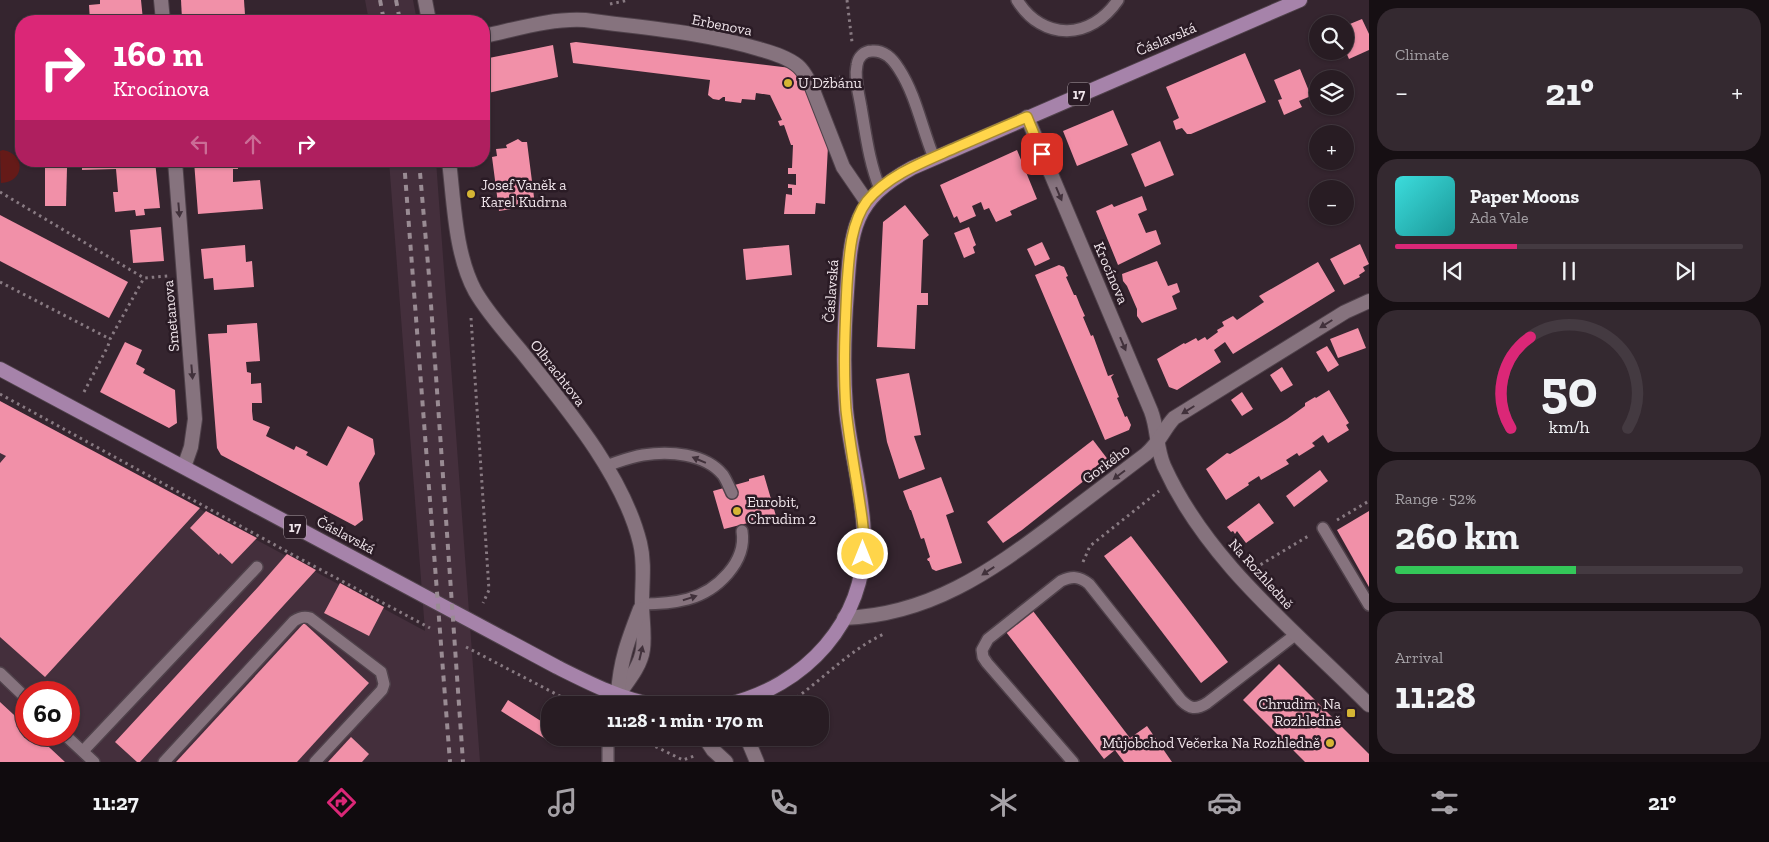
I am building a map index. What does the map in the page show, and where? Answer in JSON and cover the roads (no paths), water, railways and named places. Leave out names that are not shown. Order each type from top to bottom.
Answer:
[{"type":"main road","name":"Čáslavská","points":[[757,696],[800,671],[826,646],[844,618],[857,589],[864,536],[846,410],[845,327],[853,236],[856,224],[867,202],[895,177],[934,158],[1300,0]]},
{"type":"main road","name":"Čáslavská","points":[[0,369],[609,696]]},
{"type":"street","points":[[161,0],[162,15]]},
{"type":"street","points":[[425,0],[428,15]]},
{"type":"street","name":"Erbenova","points":[[490,35],[552,21],[585,20],[713,38],[786,58],[804,72],[811,84],[843,167],[867,202]]},
{"type":"street","name":"Krocínova","points":[[1027,117],[1151,411],[1157,445]]},
{"type":"street","name":"Smetanova","points":[[175,167],[196,420],[191,447],[184,467]]},
{"type":"street","name":"Olbrachtova","points":[[449,167],[462,255],[475,292],[564,406],[605,466],[630,510],[641,545],[644,581],[642,604],[624,651],[617,696]]},
{"type":"street","name":"Gorkého","points":[[844,618],[886,613],[923,602],[941,596],[975,579],[1012,555],[1157,445],[1174,418],[1345,312],[1369,301]]},
{"type":"street","name":"Na Rozhledně","points":[[1157,445],[1167,472],[1204,533],[1230,565],[1295,635],[1368,701]]},
{"type":"street","points":[[710,746],[726,762]]},
{"type":"street","points":[[750,746],[757,762]]},
{"type":"lane","points":[[1017,0],[1024,10],[1046,27],[1066,31],[1086,28],[1097,22],[1110,11],[1118,0]]},
{"type":"lane","points":[[880,189],[871,167],[856,74],[857,63],[862,54],[870,51],[881,51],[889,57],[903,76],[934,158]]},
{"type":"lane","points":[[605,466],[642,455],[684,455],[716,468],[728,482],[732,493]]},
{"type":"lane","points":[[1323,528],[1369,604]]},
{"type":"lane","points":[[642,604],[667,603],[690,599],[713,587],[736,562],[743,544],[742,531]]},
{"type":"lane","points":[[83,752],[257,567]]},
{"type":"lane","points":[[1073,762],[987,663],[983,657],[982,650],[988,639],[1061,581],[1068,577],[1076,577],[1089,584],[1181,700],[1193,709],[1207,703],[1295,635]]},
{"type":"lane","points":[[164,762],[294,621],[305,617],[310,618],[381,672],[383,678],[382,690],[315,762]]},
{"type":"lane","points":[[0,673],[15,687]]},
{"type":"lane","points":[[77,746],[94,762]]},
{"type":"lane","points":[[608,746],[608,762]]},
{"type":"railway","points":[[380,0],[383,15]]},
{"type":"railway","points":[[396,0],[399,15]]},
{"type":"railway","points":[[404,167],[450,762]]},
{"type":"railway","points":[[420,167],[429,276],[463,762]]},
{"type":"place","name":"U Džbánu","points":[[788,83]]},
{"type":"place","name":"Josef Vaněk a Karel Kudrna","points":[[471,194]]},
{"type":"place","name":"Eurobit, Chrudim 2","points":[[737,511]]},
{"type":"place","name":"Chrudim, Na Rozhledně","points":[[1351,713]]},
{"type":"place","name":"Můjobchod Večerka Na Rozhledně","points":[[1330,743]]}]
